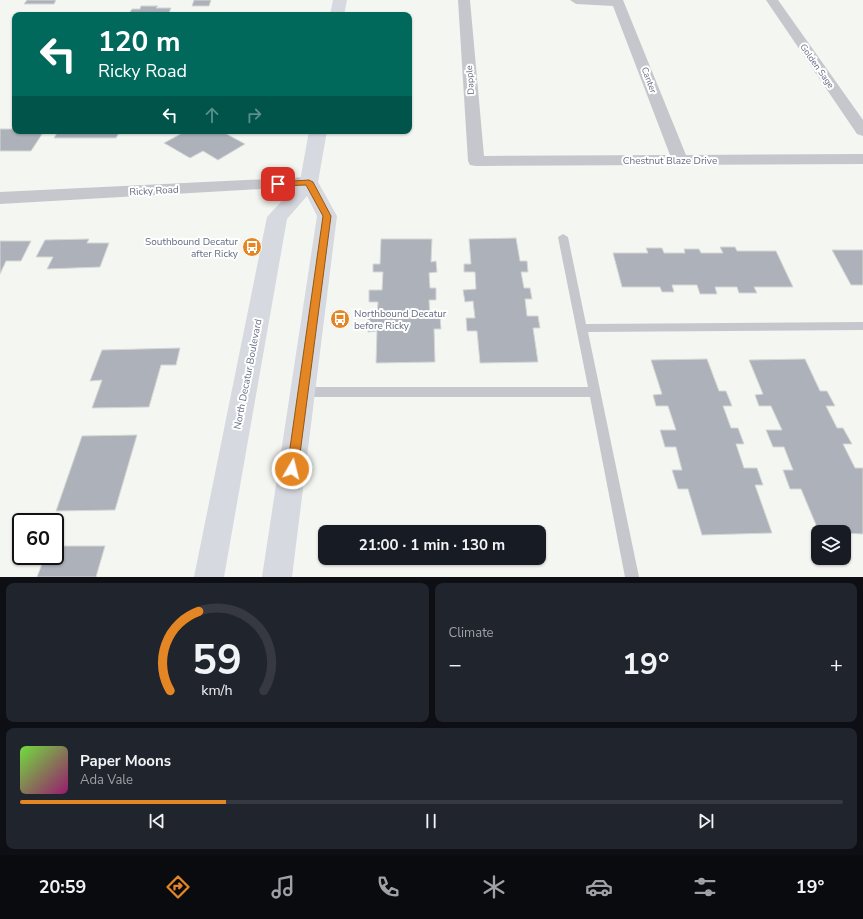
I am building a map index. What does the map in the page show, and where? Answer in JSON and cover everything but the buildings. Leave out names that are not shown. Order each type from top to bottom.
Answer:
[{"type":"main road","points":[[338,12],[340,0]]},
{"type":"main road","points":[[277,577],[327,216],[309,182],[317,134]]},
{"type":"main road","name":"North Decatur Boulevard","points":[[209,577],[277,217],[309,182]]},
{"type":"street","name":"Dapple","points":[[464,0],[476,161]]},
{"type":"street","points":[[576,0],[618,1]]},
{"type":"street","name":"Golden Sage","points":[[772,0],[863,131]]},
{"type":"street","name":"Canter","points":[[618,1],[680,160]]},
{"type":"street","name":"Chestnut Blaze Drive","points":[[476,161],[863,159]]},
{"type":"street","name":"Ricky Road","points":[[0,198],[309,182]]},
{"type":"lane","points":[[564,236],[632,577]]},
{"type":"lane","points":[[582,328],[863,326]]},
{"type":"lane","points":[[303,392],[595,392]]},
{"type":"place","name":"Southbound Decatur after Ricky","points":[[252,247]]},
{"type":"place","name":"Northbound Decatur before Ricky","points":[[340,319]]},
{"type":"route","points":[[278,184],[309,182],[327,216],[292,469]]}]
